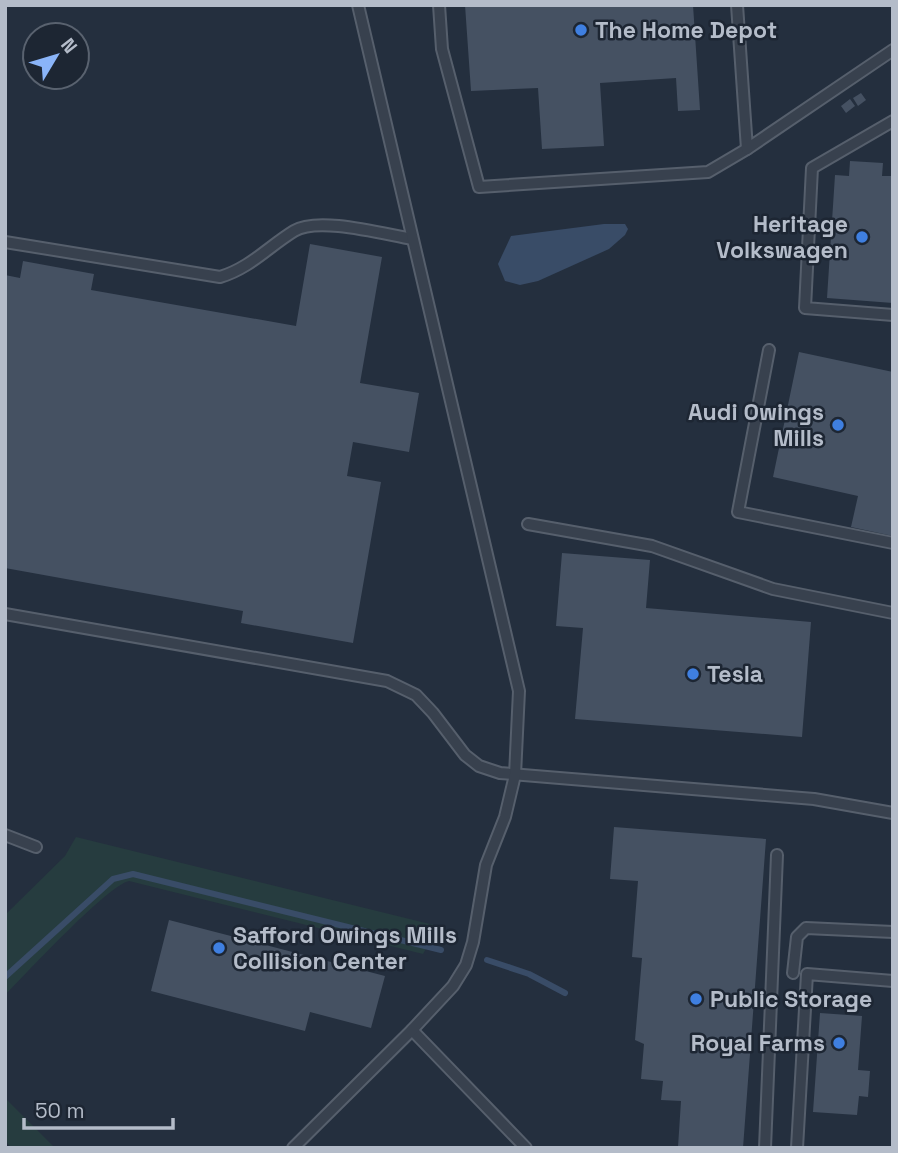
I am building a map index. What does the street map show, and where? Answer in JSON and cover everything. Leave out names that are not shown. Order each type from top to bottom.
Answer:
[{"type":"lane","points":[[293,1148],[412,1030],[453,986],[466,965],[474,942],[486,865],[505,817],[515,775],[519,691],[358,5]]},
{"type":"lane","points":[[439,5],[442,48],[480,187],[708,172],[747,149],[893,50]]},
{"type":"lane","points":[[737,5],[747,149]]},
{"type":"lane","points":[[893,121],[812,168],[804,308],[893,315]]},
{"type":"lane","points":[[5,242],[220,277],[249,265],[295,230],[312,224],[412,239]]},
{"type":"lane","points":[[769,351],[738,512],[893,543]]},
{"type":"lane","points":[[528,524],[652,546],[773,589],[893,613]]},
{"type":"lane","points":[[5,614],[387,681],[416,695],[465,755],[479,766],[515,775],[814,799],[893,813]]},
{"type":"lane","points":[[5,835],[36,847]]},
{"type":"lane","points":[[765,1148],[777,855]]},
{"type":"lane","points":[[793,974],[797,937],[806,928],[893,932]]},
{"type":"lane","points":[[772,972],[893,981]]},
{"type":"lane","points":[[797,1148],[807,974]]},
{"type":"lane","points":[[412,1030],[526,1148]]},
{"type":"green space","points":[[76,837],[434,925],[431,940],[423,954],[129,881],[118,886],[86,913],[5,995],[5,915],[65,856]]},
{"type":"green space","points":[[5,1098],[55,1148],[11,1148],[5,1140]]},
{"type":"water","points":[[604,224],[625,224],[628,229],[609,249],[538,281],[520,285],[505,281],[498,264],[511,236]]},
{"type":"building","name":"The Home Depot","points":[[465,5],[693,5],[700,110],[678,111],[676,78],[600,83],[604,146],[542,149],[538,88],[471,91]]},
{"type":"building","points":[[861,93],[866,100],[858,106],[853,98]]},
{"type":"building","points":[[850,99],[855,106],[846,113],[841,106]]},
{"type":"building","name":"Heritage Volkswagen","points":[[850,161],[883,163],[882,176],[893,176],[893,303],[827,298],[835,175],[849,176]]},
{"type":"building","points":[[310,244],[382,257],[360,383],[419,393],[409,452],[353,442],[347,476],[381,482],[353,643],[241,623],[243,611],[5,568],[5,275],[20,278],[23,261],[94,274],[91,290],[296,326]]},
{"type":"building","name":"Audi Owings Mills","points":[[799,352],[893,372],[893,536],[851,527],[858,496],[773,477]]},
{"type":"building","name":"Tesla","points":[[562,553],[650,560],[646,608],[811,622],[802,737],[575,719],[583,628],[556,626]]},
{"type":"building","name":"Public Storage","points":[[614,827],[766,839],[743,1148],[678,1147],[681,1101],[661,1100],[663,1081],[641,1079],[644,1044],[635,1040],[642,958],[632,957],[638,881],[610,879]]},
{"type":"building","name":"Safford Owings Mills Collision Center","points":[[169,920],[385,976],[371,1028],[310,1012],[305,1031],[151,991]]},
{"type":"building","name":"Royal Farms","points":[[820,1013],[862,1016],[858,1070],[870,1071],[868,1097],[859,1096],[857,1115],[813,1112]]},
{"type":"waterway","points":[[5,977],[113,879],[133,874],[441,950]]},
{"type":"waterway","points":[[487,960],[529,974],[565,993]]},
{"type":"place","name":"The Home Depot","points":[[581,30]]},
{"type":"place","name":"Heritage Volkswagen","points":[[862,237]]},
{"type":"place","name":"Audi Owings Mills","points":[[838,425]]},
{"type":"place","name":"Tesla","points":[[693,674]]},
{"type":"place","name":"Safford Owings Mills Collision Center","points":[[219,948]]},
{"type":"place","name":"Public Storage","points":[[696,999]]},
{"type":"place","name":"Royal Farms","points":[[839,1043]]}]
